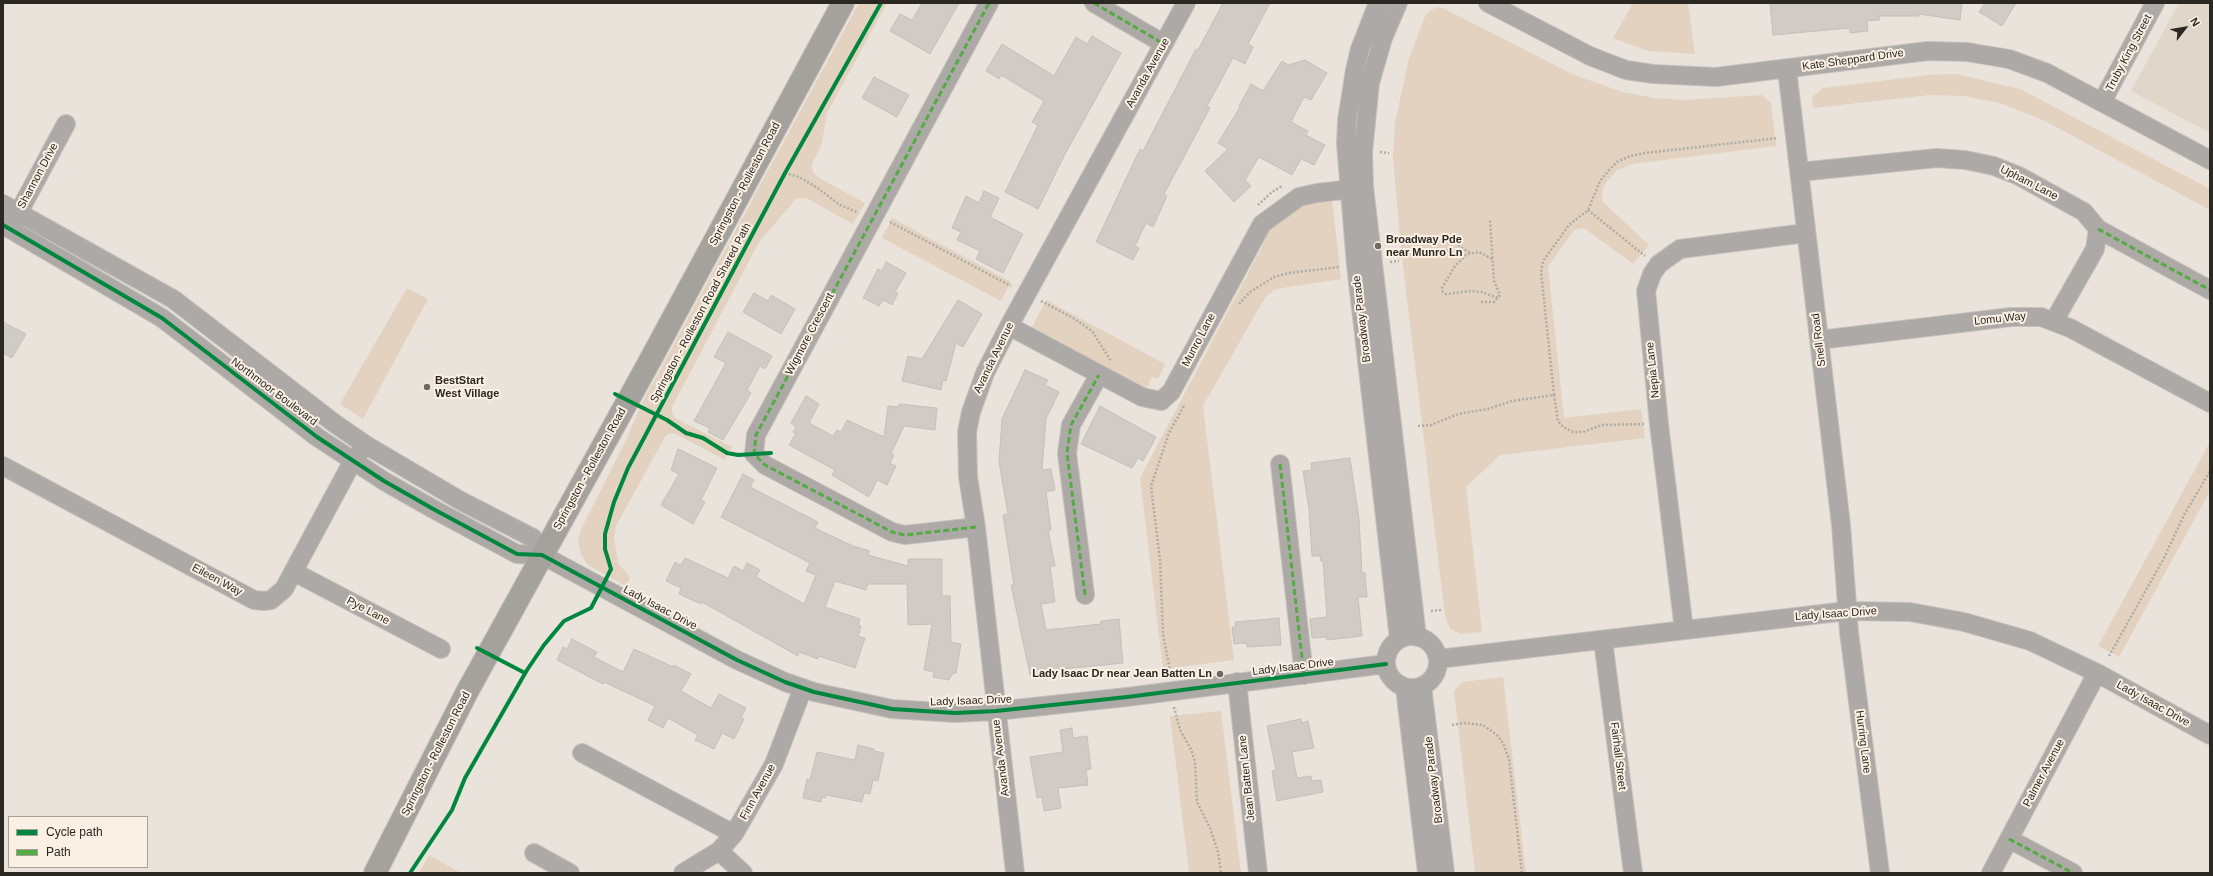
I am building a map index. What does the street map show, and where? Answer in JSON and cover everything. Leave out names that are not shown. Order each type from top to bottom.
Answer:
[{"type":"main road","name":"Springston - Rolleston Road","points":[[374,873],[467,692],[647,366],[843,3]]},
{"type":"street","name":"Wigmore Crescent","points":[[976,528],[905,536],[892,532],[765,465],[754,454],[756,435],[989,3]]},
{"type":"street","points":[[1094,3],[1164,44]]},
{"type":"street","name":"Avanda Avenue","points":[[1016,873],[996,711],[976,528],[968,477],[967,432],[976,393],[1009,326],[1186,3]]},
{"type":"street","name":"Broadway Parade","points":[[1378,3],[1360,50],[1351,92],[1346,144],[1356,188],[1399,639]]},
{"type":"street","name":"Broadway Parade","points":[[1356,188],[1370,83],[1383,38],[1398,3]]},
{"type":"street","name":"Kate Sheppard Drive","points":[[1488,3],[1590,56],[1626,70],[1653,74],[1716,77],[1928,51],[1967,52],[2009,59],[2047,73],[2210,160]]},
{"type":"street","name":"Truby King Street","points":[[2102,102],[2155,3]]},
{"type":"street","name":"Snell Road","points":[[1787,69],[1841,525],[1847,611]]},
{"type":"street","name":"Shannon Drive","points":[[7,227],[10,208],[66,124]]},
{"type":"street","name":"Upham Lane","points":[[1800,172],[1937,158],[1965,160],[1994,166],[2019,176],[2084,212],[2098,229]]},
{"type":"street","name":"Munro Lane","points":[[1009,326],[1142,397],[1161,401],[1166,397],[1178,379],[1262,224],[1299,197],[1356,188]]},
{"type":"street","name":"Northmoor Boulevard","points":[[10,208],[173,298],[293,392],[366,445],[461,500],[533,538],[542,555]]},
{"type":"street","name":"Northmoor Boulevard","points":[[7,227],[162,318],[317,437],[354,461],[435,510],[517,554],[542,555]]},
{"type":"street","points":[[2054,321],[2095,249],[2098,229],[2210,290]]},
{"type":"street","name":"Nepia Lane","points":[[1684,630],[1659,424],[1646,291],[1652,274],[1658,267],[1680,249],[1806,233]]},
{"type":"street","name":"Broadway Parade","points":[[1364,264],[1417,637]]},
{"type":"street","name":"Lomu Way","points":[[1819,340],[2029,316],[2054,321],[2210,403]]},
{"type":"street","points":[[1085,595],[1067,453],[1070,426],[1099,374]]},
{"type":"street","name":"Eileen Way","points":[[3,466],[254,600],[270,600],[284,589],[354,461],[366,445]]},
{"type":"street","points":[[1280,464],[1304,675]]},
{"type":"street","name":"Lady Isaac Drive","points":[[542,555],[738,660],[803,688],[840,699],[892,709],[947,713],[996,711],[1172,691],[1386,664]]},
{"type":"street","name":"Pye Lane","points":[[294,572],[441,649]]},
{"type":"street","name":"Lady Isaac Drive","points":[[1438,659],[1847,611],[1910,612],[1964,622],[2030,641],[2097,673],[2210,735]]},
{"type":"street","name":"Hurring Lane","points":[[1847,611],[1880,873]]},
{"type":"street","points":[[1408,636],[1417,637],[1431,645],[1438,659],[1434,675],[1414,687],[1396,683],[1389,675],[1386,664],[1389,650],[1399,639],[1408,636]]},
{"type":"street","name":"Fairhall Street","points":[[1603,640],[1633,873]]},
{"type":"street","name":"Palmer Avenue","points":[[1991,873],[2097,673]]},
{"type":"street","name":"Jean Batten Lane","points":[[1237,682],[1258,873]]},
{"type":"street","name":"Broadway Parade","points":[[1414,687],[1427,873]]},
{"type":"street","name":"Broadway Parade","points":[[1414,687],[1445,873]]},
{"type":"street","name":"Finn Avenue","points":[[682,873],[719,851],[734,834],[774,764],[803,688]]},
{"type":"street","points":[[582,753],[734,834]]},
{"type":"street","points":[[2009,838],[2073,873]]},
{"type":"street","points":[[719,851],[743,873]]},
{"type":"street","points":[[534,853],[570,873]]},
{"type":"path","points":[[1659,424],[1602,425],[1589,431],[1573,432],[1558,421],[1541,272],[1543,261],[1568,225],[1588,210],[1600,180],[1617,162],[1630,156],[1778,138]]},
{"type":"path","points":[[782,180],[789,166]]},
{"type":"path","points":[[785,173],[799,177],[816,187],[840,206],[859,213],[875,214],[1073,318],[1092,331],[1114,363]]},
{"type":"path","points":[[1254,209],[1272,192],[1287,184]]},
{"type":"path","points":[[1588,210],[1658,267]]},
{"type":"path","points":[[1480,302],[1490,303],[1498,298],[1500,294],[1494,281],[1490,220]]},
{"type":"path","points":[[1458,245],[1470,253]]},
{"type":"path","points":[[1235,310],[1250,292],[1274,277],[1288,273],[1364,264],[1453,250]]},
{"type":"path","points":[[1492,259],[1479,252],[1470,253],[1461,258],[1442,284],[1443,292],[1451,294],[1471,291],[1482,292],[1498,298]]},
{"type":"path","points":[[1418,426],[1431,425],[1458,414],[1488,409],[1512,401],[1554,395]]},
{"type":"path","points":[[1188,399],[1169,434],[1151,486],[1160,560],[1163,634],[1172,691],[1180,730],[1191,749],[1195,762],[1197,802],[1210,828],[1218,852],[1221,873]]},
{"type":"path","points":[[2109,656],[2164,558],[2184,515],[2210,471]]},
{"type":"path","points":[[1452,724],[1464,723],[1483,726],[1497,735],[1506,750],[1522,873]]},
{"type":"shaded area","points":[[859,3],[887,3],[827,113],[822,143],[812,165],[813,172],[819,178],[865,203],[853,224],[806,198],[797,198],[759,242],[672,407],[672,412],[675,418],[732,447],[725,460],[674,433],[666,435],[616,526],[614,537],[618,563],[630,577],[626,586],[588,565],[581,555],[578,539],[582,527],[626,440],[641,405]]},
{"type":"shaded area","points":[[1633,3],[1688,3],[1695,54],[1648,51],[1613,38]]},
{"type":"shaded area","points":[[2179,3],[2210,3],[2210,133],[2131,91]]},
{"type":"shaded area","points":[[1436,7],[1443,8],[1572,74],[1622,92],[1655,98],[1684,100],[1762,95],[1771,103],[1776,146],[1632,164],[1616,171],[1606,183],[1602,191],[1603,202],[1649,245],[1633,264],[1584,228],[1574,230],[1548,267],[1564,418],[1641,409],[1645,438],[1500,455],[1466,487],[1482,632],[1461,634],[1450,629],[1445,616],[1401,249],[1393,157],[1395,123],[1409,58],[1426,14]]},
{"type":"shaded area","points":[[1956,74],[2020,89],[2210,189],[2210,210],[2045,121],[2003,104],[1965,96],[1930,95],[1813,108],[1812,97],[1823,88],[1928,75]]},
{"type":"shaded area","points":[[1332,199],[1341,279],[1276,289],[1266,296],[1203,406],[1234,660],[1163,669],[1140,478],[1262,247],[1258,244],[1267,227],[1305,202]]},
{"type":"shaded area","points":[[892,218],[1011,282],[1001,301],[882,238]]},
{"type":"shaded area","points":[[407,288],[428,299],[363,419],[340,404]]},
{"type":"shaded area","points":[[1046,300],[1165,364],[1158,379],[1152,377],[1145,391],[1031,329]]},
{"type":"shaded area","points":[[2210,442],[2210,491],[2119,657],[2098,646]]},
{"type":"shaded area","points":[[1503,677],[1526,873],[1475,873],[1454,691],[1462,682]]},
{"type":"shaded area","points":[[1221,711],[1241,873],[1189,873],[1170,716]]},
{"type":"shaded area","points":[[429,855],[461,873],[419,873]]},
{"type":"building","points":[[922,3],[959,3],[930,54],[890,31],[900,14],[912,20]]},
{"type":"building","points":[[1223,3],[1270,3],[1248,44],[1253,47],[1245,64],[1233,58],[1207,106],[1210,108],[1164,194],[1167,196],[1153,227],[1146,223],[1135,246],[1139,248],[1133,260],[1096,242],[1140,149],[1143,151],[1196,49],[1198,50]]},
{"type":"building","points":[[1770,3],[1962,3],[1960,20],[1919,14],[1919,16],[1879,16],[1880,20],[1867,21],[1868,31],[1850,33],[1850,28],[1773,35]]},
{"type":"building","points":[[1985,3],[2016,3],[2002,26],[1979,12]]},
{"type":"building","points":[[1092,36],[1121,53],[1064,156],[1038,209],[1005,192],[1038,125],[1032,122],[1044,101],[1001,75],[999,79],[986,71],[1002,44],[1054,76],[1076,37],[1087,44]]},
{"type":"building","points":[[1305,60],[1327,73],[1311,100],[1304,97],[1291,122],[1308,131],[1306,135],[1325,145],[1314,165],[1301,159],[1292,175],[1259,157],[1245,180],[1251,186],[1234,202],[1205,171],[1228,149],[1218,143],[1240,107],[1239,106],[1251,84],[1263,91],[1282,61],[1288,65]]},
{"type":"building","points":[[874,77],[909,95],[897,117],[862,98]]},
{"type":"building","points":[[984,191],[999,198],[990,217],[1023,234],[1003,273],[976,259],[980,251],[957,240],[961,232],[952,228],[966,196],[979,203]]},
{"type":"building","points":[[886,262],[906,273],[895,292],[898,293],[892,305],[883,300],[879,306],[863,298],[878,269],[882,271]]},
{"type":"building","points":[[754,293],[768,301],[771,295],[795,309],[781,334],[743,312]]},
{"type":"building","points":[[958,300],[982,314],[963,347],[956,343],[946,381],[943,380],[941,390],[902,381],[908,356],[922,359]]},
{"type":"building","points":[[3,322],[26,334],[12,358],[3,353]]},
{"type":"building","points":[[728,332],[772,356],[765,369],[760,366],[747,390],[751,393],[723,440],[708,432],[710,428],[694,421],[726,363],[714,357]]},
{"type":"building","points":[[1025,370],[1048,380],[1045,385],[1059,392],[1046,419],[1042,470],[1051,469],[1055,490],[1046,492],[1051,530],[1048,530],[1055,566],[1050,566],[1055,602],[1041,604],[1046,630],[1101,624],[1101,621],[1119,619],[1123,663],[1054,670],[1030,675],[1011,585],[1014,585],[1003,515],[1008,514],[999,462],[1002,419]]},
{"type":"building","points":[[806,396],[819,404],[809,423],[833,436],[837,430],[841,432],[847,420],[884,437],[888,406],[898,407],[899,404],[937,408],[935,430],[904,426],[891,454],[894,455],[890,463],[896,466],[887,485],[877,480],[869,497],[832,475],[835,470],[789,445],[796,433],[793,432],[796,427],[791,423]]},
{"type":"building","points":[[1100,406],[1156,437],[1143,461],[1138,458],[1132,468],[1081,444]]},
{"type":"building","points":[[678,449],[717,468],[701,500],[705,502],[693,524],[661,505],[679,474],[671,470]]},
{"type":"building","points":[[1350,458],[1359,519],[1362,573],[1365,573],[1367,597],[1358,597],[1362,636],[1327,640],[1326,637],[1312,638],[1310,619],[1327,617],[1323,561],[1321,561],[1320,556],[1312,556],[1309,509],[1303,471],[1312,470],[1311,463]]},
{"type":"building","points":[[743,474],[754,480],[750,487],[818,522],[815,528],[853,546],[870,551],[868,555],[908,566],[908,559],[942,559],[942,596],[950,596],[951,642],[961,644],[956,673],[953,673],[949,680],[933,677],[934,672],[924,670],[932,624],[908,625],[907,584],[868,584],[866,590],[835,581],[825,607],[860,619],[858,625],[861,626],[858,636],[865,638],[855,668],[819,656],[818,659],[799,652],[798,656],[702,602],[701,604],[679,594],[681,588],[666,581],[675,562],[681,565],[685,558],[728,578],[734,566],[743,571],[747,563],[760,570],[756,577],[804,604],[816,575],[806,571],[810,563],[721,517]]},
{"type":"building","points":[[1279,618],[1281,645],[1247,647],[1246,643],[1234,644],[1232,627],[1236,627],[1235,622]]},
{"type":"building","points":[[572,639],[597,652],[594,657],[623,672],[634,649],[673,667],[674,665],[691,674],[681,691],[711,708],[719,694],[746,708],[741,718],[744,719],[734,739],[722,733],[714,749],[695,740],[698,735],[668,718],[663,728],[648,720],[655,706],[604,682],[603,684],[557,660],[563,647],[567,649]]},
{"type":"building","points":[[1301,719],[1302,723],[1308,721],[1314,748],[1292,752],[1297,778],[1311,776],[1312,781],[1321,780],[1323,792],[1277,801],[1272,771],[1276,770],[1267,726]]},
{"type":"building","points":[[1072,728],[1073,738],[1087,736],[1091,769],[1086,770],[1088,785],[1058,788],[1061,808],[1044,811],[1042,797],[1037,798],[1030,757],[1063,752],[1060,730]]},
{"type":"building","points":[[858,745],[884,753],[878,781],[873,780],[870,794],[864,793],[862,802],[826,795],[825,798],[822,797],[821,802],[803,798],[807,779],[810,780],[817,752],[855,760]]},
{"type":"marked path","points":[[976,527],[905,535],[892,532],[765,465],[754,454],[756,435],[989,3]]},
{"type":"marked path","points":[[1094,3],[1164,44]]},
{"type":"marked path","points":[[2098,229],[2210,290]]},
{"type":"marked path","points":[[1085,595],[1067,453],[1071,425],[1099,375]]},
{"type":"marked path","points":[[1280,464],[1304,675]]},
{"type":"marked path","points":[[2009,839],[2073,873]]},
{"type":"cycle path","name":"Springston - Rolleston Road Shared Path","points":[[410,873],[452,810],[465,778],[527,670],[544,645],[564,621],[591,608],[611,569],[605,549],[605,534],[614,502],[628,468],[785,173],[881,3]]},
{"type":"cycle path","points":[[3,225],[162,318],[317,437],[384,481],[517,554],[542,555],[737,660],[785,682],[814,692],[892,709],[955,713],[996,711],[1127,697],[1386,664]]},
{"type":"cycle path","points":[[615,394],[667,420],[686,433],[703,438],[727,453],[738,455],[771,453]]},
{"type":"cycle path","points":[[477,648],[525,673]]},
{"type":"place","name":"Broadway Pde near Munro Ln","points":[[1378,246]]},
{"type":"place","name":"BestStart West Village","points":[[427,387]]},
{"type":"place","name":"Lady Isaac Dr near Jean Batten Ln","points":[[1220,674]]}]
